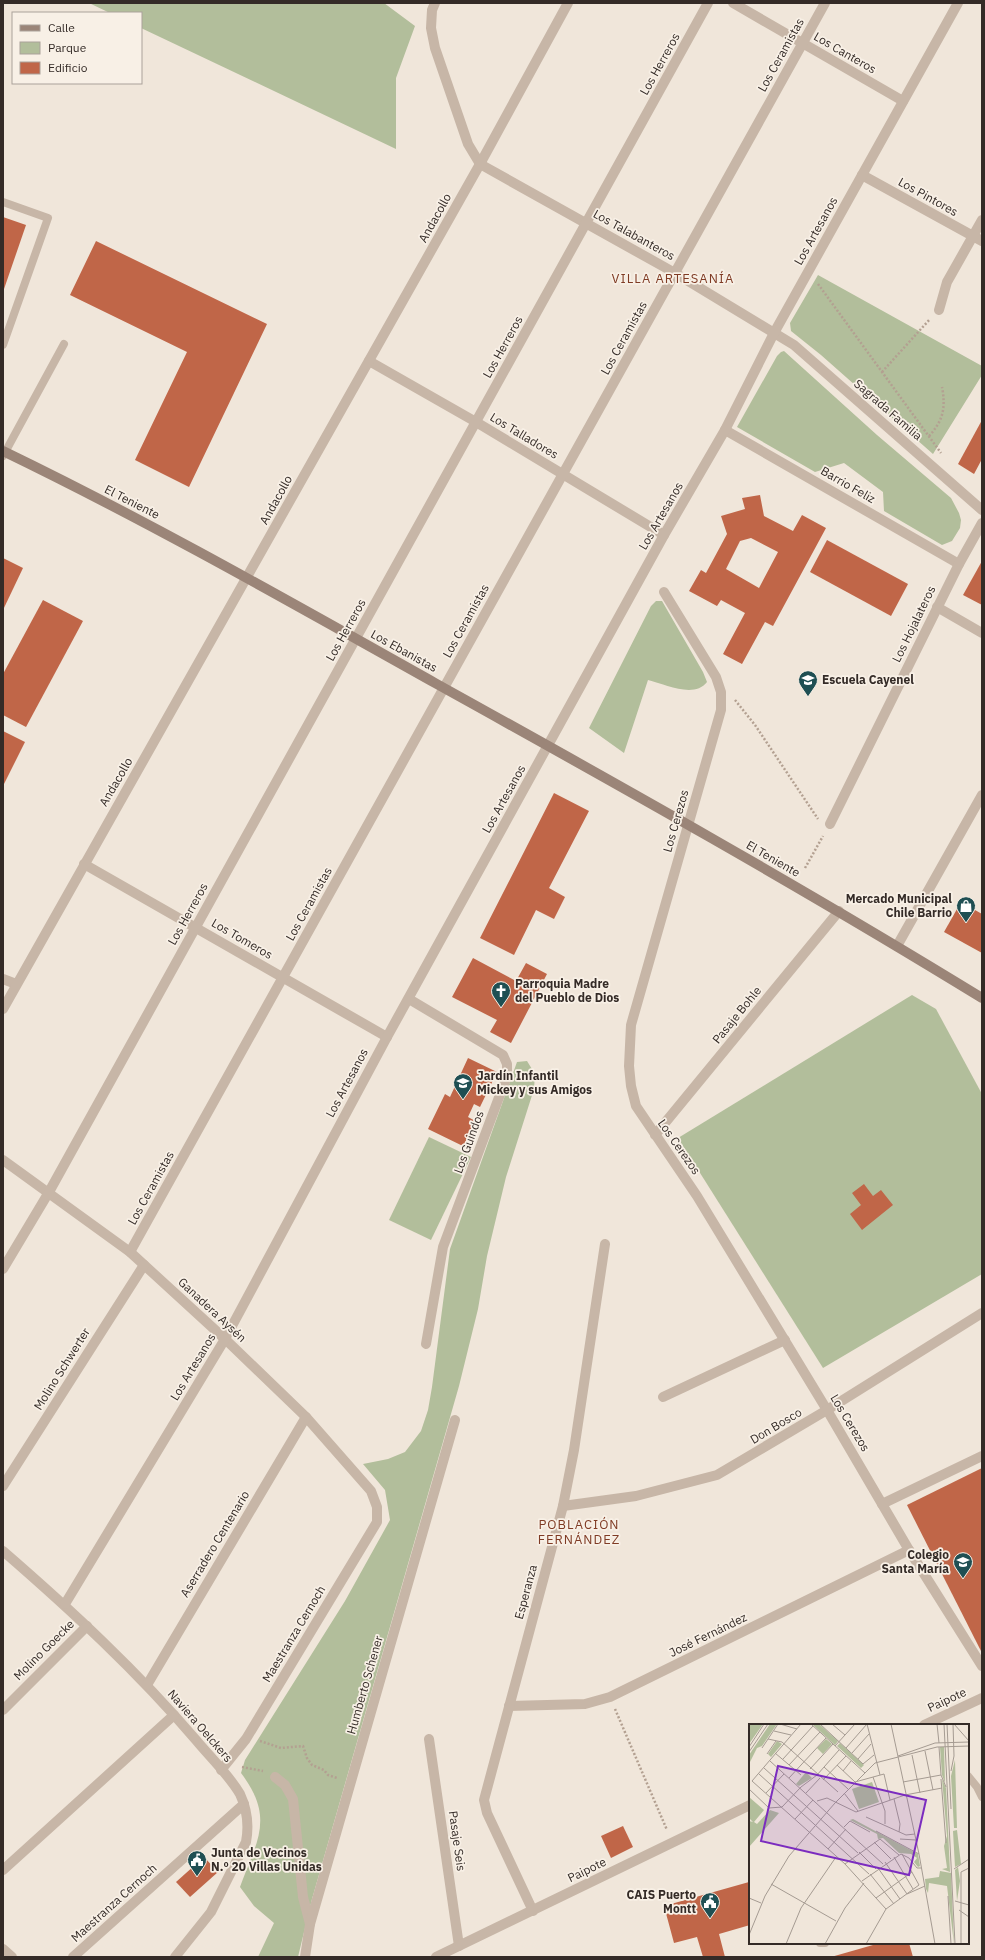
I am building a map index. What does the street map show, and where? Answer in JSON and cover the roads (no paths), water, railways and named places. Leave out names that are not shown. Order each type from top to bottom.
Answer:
[{"type":"main road","name":"El Teniente","points":[[4,453],[183,543],[247,578]]},
{"type":"main road","name":"Los Ebanistas","points":[[247,578],[548,746]]},
{"type":"main road","name":"El Teniente","points":[[548,746],[689,824],[839,911],[982,998]]},
{"type":"street","points":[[435,3],[432,10],[431,28],[435,48],[468,144],[480,164]]},
{"type":"street","name":"Andacollo","points":[[3,1009],[480,164],[568,3]]},
{"type":"street","name":"Los Herreros","points":[[3,1269],[49,1192],[708,3]]},
{"type":"street","name":"Los Canteros","points":[[733,3],[903,101]]},
{"type":"street","name":"Los Ceramistas","points":[[130,1252],[825,3]]},
{"type":"street","name":"Los Artesanos","points":[[65,1604],[225,1339],[387,1037],[664,535],[725,430],[808,271],[958,3]]},
{"type":"street","name":"Los Talabanteros","points":[[480,164],[675,273],[774,334]]},
{"type":"street","name":"Los Pintores","points":[[862,175],[978,239]]},
{"type":"street","points":[[939,310],[947,282],[978,239],[982,220]]},
{"type":"street","name":"Sagrada Familia","points":[[774,334],[794,345],[982,510]]},
{"type":"street","name":"Los Talladores","points":[[369,360],[476,422],[664,535]]},
{"type":"street","name":"Barrio Feliz","points":[[725,430],[959,564]]},
{"type":"street","name":"Los Hojalateros","points":[[828,827],[937,607],[982,524]]},
{"type":"street","name":"Los Cerezos","points":[[664,592],[716,677],[721,692],[721,710],[631,1026],[629,1046],[631,1086],[636,1106],[697,1196],[827,1410],[909,1550],[982,1666]]},
{"type":"street","points":[[937,607],[982,633]]},
{"type":"street","points":[[897,946],[982,795]]},
{"type":"street","name":"Los Tomeros","points":[[84,864],[387,1037]]},
{"type":"street","name":"Pasaje Bohle","points":[[655,1135],[839,911]]},
{"type":"street","points":[[3,979],[16,984]]},
{"type":"street","name":"Los Guindos","points":[[409,999],[503,1055],[507,1064],[507,1076],[443,1247],[426,1344]]},
{"type":"street","name":"Ganadera Aysén","points":[[3,1160],[130,1252],[225,1339],[306,1417],[371,1491],[377,1507]]},
{"type":"street","name":"Esperanza","points":[[533,1911],[487,1813],[484,1800],[563,1506],[574,1450],[605,1244]]},
{"type":"street","name":"Molino Schwerter","points":[[3,1486],[144,1265]]},
{"type":"street","name":"Don Bosco","points":[[563,1506],[636,1496],[706,1479],[726,1471],[982,1313]]},
{"type":"street","points":[[663,1397],[785,1340]]},
{"type":"street","name":"Aserradero Centenario","points":[[147,1685],[306,1417]]},
{"type":"street","name":"Humberto Schener","points":[[305,1957],[310,1924],[455,1420]]},
{"type":"street","points":[[882,1504],[982,1456]]},
{"type":"street","name":"Maestranza Cernoch","points":[[224,1768],[246,1739],[377,1522],[377,1507]]},
{"type":"street","name":"Naviera Oelckers","points":[[3,1550],[65,1604],[147,1685],[224,1768],[244,1804],[247,1823],[246,1842],[211,1912],[175,1957]]},
{"type":"street","name":"José Fernández","points":[[509,1706],[585,1704],[610,1697],[909,1550]]},
{"type":"street","name":"Molino Goecke","points":[[3,1710],[87,1626]]},
{"type":"street","name":"Paipote","points":[[926,1724],[982,1698]]},
{"type":"street","points":[[3,1870],[174,1715]]},
{"type":"street","name":"Pasaje Seis","points":[[430,1739],[459,1946]]},
{"type":"street","points":[[275,1777],[285,1786],[293,1799],[296,1814],[302,1891],[305,1910],[310,1924]]},
{"type":"street","name":"Maestranza Cernoch","points":[[73,1957],[244,1804]]},
{"type":"street","name":"Paipote","points":[[436,1957],[749,1805]]},
{"type":"street","points":[[3,1949],[12,1957]]},
{"type":"lane","points":[[3,202],[48,218],[3,345]]},
{"type":"lane","points":[[4,453],[64,344]]},
{"type":"lane","points":[[969,1777],[977,1787],[982,1797]]},
{"type":"place","name":"Escuela Cayenel","points":[[808,697]]},
{"type":"place","name":"Mercado Municipal Chile Barrio","points":[[966,923]]},
{"type":"place","name":"Parroquia Madre del Pueblo de Dios","points":[[501,1008]]},
{"type":"place","name":"Jardín Infantil Mickey y sus Amigos","points":[[463,1100]]},
{"type":"place","name":"Colegio Santa María","points":[[963,1579]]},
{"type":"place","name":"Junta de Vecinos N.º 20 Villas Unidas","points":[[197,1877]]},
{"type":"place","name":"CAIS Puerto Montt","points":[[710,1919]]},
{"type":"district","name":"VILLA ARTESANÍA","points":[[673,278]]},
{"type":"district","name":"POBLACIÓN FERNÁNDEZ","points":[[579,1532]]}]
